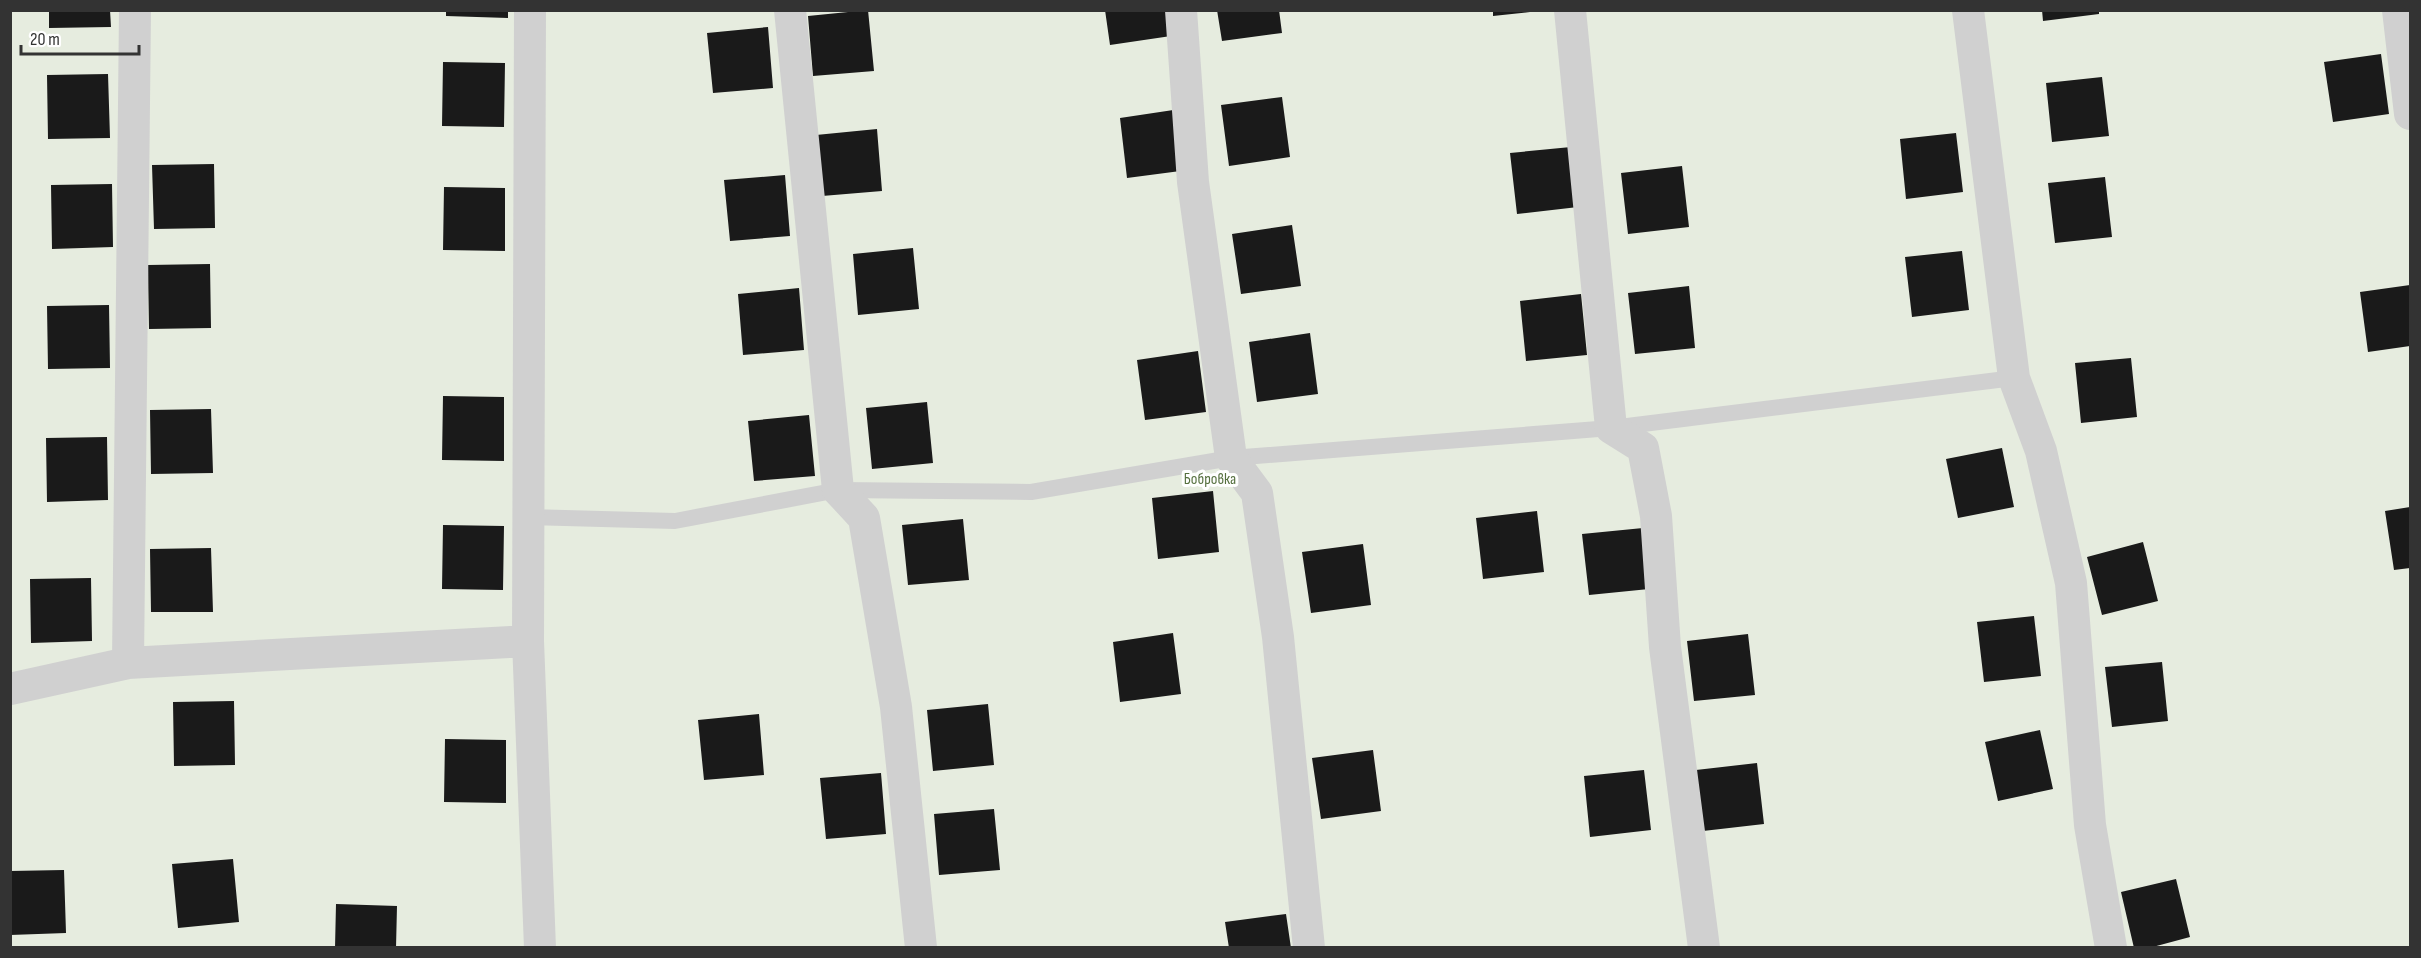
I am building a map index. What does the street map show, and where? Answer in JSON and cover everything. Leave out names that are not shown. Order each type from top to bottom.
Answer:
[{"type":"street","points":[[128,663],[135,10]]},
{"type":"street","points":[[530,10],[528,641],[540,948]]},
{"type":"street","points":[[790,10],[838,490],[864,518],[896,707],[921,948]]},
{"type":"street","points":[[1181,10],[1193,182],[1231,458],[1257,493],[1278,637],[1309,948]]},
{"type":"street","points":[[1570,10],[1611,428],[1642,448],[1656,516],[1665,646],[1704,948]]},
{"type":"street","points":[[1968,10],[2014,378],[2041,451],[2071,583],[2090,825],[2111,948]]},
{"type":"street","points":[[2397,10],[2410,114]]},
{"type":"street","points":[[10,688],[128,663],[528,641]]},
{"type":"lane","points":[[528,517],[675,521],[838,490],[1030,492],[1231,458],[1611,428],[2014,378]]},
{"type":"green space","name":"Бобровка","points":[[11,11],[2410,11],[2410,947],[11,947]]},
{"type":"building","points":[[49,10],[110,10],[111,27],[49,28]]},
{"type":"building","points":[[446,10],[508,10],[508,18],[446,16]]},
{"type":"building","points":[[868,10],[874,71],[813,76],[808,16]]},
{"type":"building","points":[[1105,10],[1167,10],[1171,36],[1110,45]]},
{"type":"building","points":[[1217,10],[1279,10],[1282,33],[1222,41]]},
{"type":"building","points":[[1493,10],[1530,10],[1530,12],[1493,16]]},
{"type":"building","points":[[2042,10],[2099,10],[2099,14],[2043,21]]},
{"type":"building","points":[[768,27],[773,88],[713,93],[707,33]]},
{"type":"building","points":[[2381,54],[2389,114],[2333,122],[2324,62]]},
{"type":"building","points":[[443,62],[505,63],[504,127],[442,126]]},
{"type":"building","points":[[108,74],[110,138],[48,139],[47,75]]},
{"type":"building","points":[[2102,77],[2109,136],[2052,142],[2046,83]]},
{"type":"building","points":[[1282,97],[1290,157],[1229,166],[1221,105]]},
{"type":"building","points":[[1180,109],[1188,170],[1127,178],[1120,118]]},
{"type":"building","points":[[877,129],[882,191],[822,196],[816,135]]},
{"type":"building","points":[[1956,133],[1963,192],[1906,199],[1900,139]]},
{"type":"building","points":[[1571,147],[1578,207],[1517,214],[1510,153]]},
{"type":"building","points":[[214,164],[215,228],[154,229],[152,165]]},
{"type":"building","points":[[1682,166],[1689,227],[1628,234],[1621,173]]},
{"type":"building","points":[[785,175],[790,236],[730,241],[724,180]]},
{"type":"building","points":[[2105,177],[2112,237],[2055,243],[2048,183]]},
{"type":"building","points":[[112,184],[113,247],[52,249],[51,185]]},
{"type":"building","points":[[444,187],[505,188],[505,251],[443,250]]},
{"type":"building","points":[[1292,225],[1301,286],[1241,294],[1232,234]]},
{"type":"building","points":[[913,248],[919,309],[858,315],[853,254]]},
{"type":"building","points":[[1962,251],[1969,310],[1912,317],[1905,257]]},
{"type":"building","points":[[210,264],[211,328],[149,329],[148,265]]},
{"type":"building","points":[[2410,285],[2410,346],[2368,352],[2360,292]]},
{"type":"building","points":[[1689,286],[1695,348],[1635,354],[1628,293]]},
{"type":"building","points":[[799,288],[804,350],[743,355],[738,294]]},
{"type":"building","points":[[1581,294],[1587,355],[1526,361],[1520,301]]},
{"type":"building","points":[[109,305],[110,368],[48,369],[47,306]]},
{"type":"building","points":[[1310,333],[1318,394],[1257,402],[1249,342]]},
{"type":"building","points":[[1198,351],[1206,412],[1145,420],[1137,360]]},
{"type":"building","points":[[2131,358],[2137,417],[2081,423],[2075,363]]},
{"type":"building","points":[[443,396],[504,397],[504,461],[442,460]]},
{"type":"building","points":[[927,402],[933,463],[872,469],[866,408]]},
{"type":"building","points":[[211,409],[213,473],[151,474],[150,410]]},
{"type":"building","points":[[809,415],[815,476],[754,481],[748,421]]},
{"type":"building","points":[[107,437],[108,500],[47,502],[46,438]]},
{"type":"building","points":[[2002,448],[2014,507],[1958,518],[1946,459]]},
{"type":"building","points":[[1213,491],[1219,552],[1158,559],[1152,498]]},
{"type":"building","points":[[2410,507],[2410,568],[2394,570],[2385,511]]},
{"type":"building","points":[[1537,511],[1544,572],[1483,579],[1476,518]]},
{"type":"building","points":[[963,519],[969,580],[908,585],[902,525]]},
{"type":"building","points":[[443,525],[504,526],[503,590],[442,589]]},
{"type":"building","points":[[1643,528],[1649,589],[1589,595],[1582,534]]},
{"type":"building","points":[[2143,542],[2158,601],[2102,615],[2087,557]]},
{"type":"building","points":[[1363,544],[1371,605],[1311,613],[1302,552]]},
{"type":"building","points":[[211,548],[213,612],[151,612],[150,549]]},
{"type":"building","points":[[91,578],[92,641],[31,643],[30,579]]},
{"type":"building","points":[[2034,616],[2041,676],[1984,682],[1977,622]]},
{"type":"building","points":[[1173,633],[1181,694],[1120,702],[1113,642]]},
{"type":"building","points":[[1748,634],[1755,695],[1694,701],[1687,641]]},
{"type":"building","points":[[2162,662],[2168,721],[2112,727],[2105,667]]},
{"type":"building","points":[[234,701],[235,765],[174,766],[173,702]]},
{"type":"building","points":[[988,704],[994,765],[933,771],[927,710]]},
{"type":"building","points":[[759,714],[764,775],[704,780],[698,720]]},
{"type":"building","points":[[2040,730],[2053,789],[1998,801],[1985,742]]},
{"type":"building","points":[[445,739],[506,740],[506,803],[444,802]]},
{"type":"building","points":[[1373,750],[1381,811],[1321,819],[1312,758]]},
{"type":"building","points":[[1757,763],[1764,824],[1703,831],[1696,770]]},
{"type":"building","points":[[1644,770],[1651,830],[1590,837],[1584,776]]},
{"type":"building","points":[[881,773],[886,834],[826,839],[820,778]]},
{"type":"building","points":[[994,809],[1000,870],[939,875],[934,814]]},
{"type":"building","points":[[233,859],[239,922],[178,928],[172,864]]},
{"type":"building","points":[[64,870],[66,933],[10,935],[10,871]]},
{"type":"building","points":[[2176,879],[2190,937],[2149,948],[2134,948],[2121,892]]},
{"type":"building","points":[[336,904],[397,906],[396,948],[335,948]]},
{"type":"building","points":[[1286,914],[1291,948],[1229,948],[1225,922]]}]
